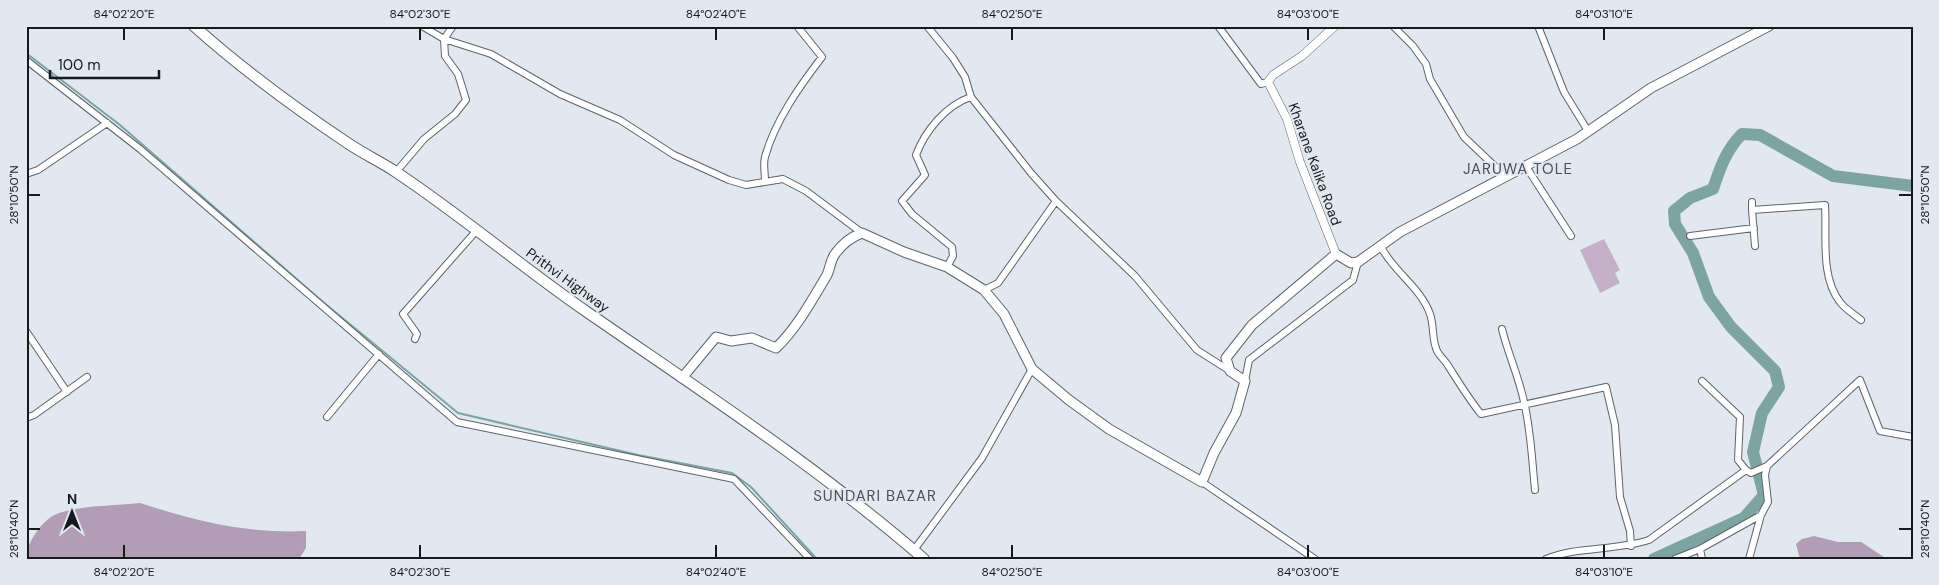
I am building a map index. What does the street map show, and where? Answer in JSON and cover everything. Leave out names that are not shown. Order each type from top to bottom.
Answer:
[{"type":"highway","name":"Prithvi Highway","points":[[194,26],[223,52],[311,118],[351,146],[396,172],[573,302],[812,468],[888,526],[924,559]]},
{"type":"main road","points":[[682,378],[716,337],[731,341],[752,338],[776,348],[786,338],[826,276],[832,265],[833,255],[850,238],[862,233],[904,252],[946,267],[984,290],[1004,314],[1032,369],[1109,430],[1202,482],[1214,452],[1236,413],[1246,381],[1230,371],[1226,358],[1252,325],[1336,254],[1351,263],[1358,262],[1400,232],[1588,131],[1652,88],[1769,26]]},
{"type":"street","points":[[422,26],[444,39],[491,54],[560,94],[620,120],[674,156],[729,180],[746,185],[765,180],[783,179],[806,191],[862,233]]},
{"type":"street","points":[[396,172],[424,139],[455,114],[466,100],[458,74],[445,56],[444,39],[453,26]]},
{"type":"street","points":[[765,180],[764,159],[784,114],[802,84],[822,57],[797,26]]},
{"type":"street","points":[[927,26],[953,58],[965,77],[971,97],[1056,201],[1135,276],[1197,350],[1230,371]]},
{"type":"street","points":[[1218,26],[1261,84],[1268,82],[1272,75],[1302,56],[1335,26]]},
{"type":"street","points":[[1393,26],[1413,46],[1426,64],[1430,79],[1464,137],[1505,176]]},
{"type":"street","points":[[1538,26],[1564,92],[1588,131]]},
{"type":"street","points":[[26,60],[107,123],[252,243],[457,422],[734,479],[810,559]]},
{"type":"street","name":"Kharane Kalika Road","points":[[1268,82],[1287,119],[1300,162],[1336,254]]},
{"type":"street","points":[[946,267],[953,256],[952,247],[912,214],[902,201],[925,175],[916,155],[923,138],[962,100],[971,97]]},
{"type":"street","points":[[26,174],[38,170],[107,123]]},
{"type":"street","points":[[1525,165],[1571,236]]},
{"type":"street","points":[[984,290],[998,283],[1056,201]]},
{"type":"street","points":[[1752,202],[1756,246]]},
{"type":"street","points":[[1752,210],[1825,205],[1827,266],[1831,288],[1840,303],[1861,320]]},
{"type":"street","points":[[1690,236],[1754,228]]},
{"type":"street","points":[[416,339],[417,334],[404,319],[403,314],[477,230]]},
{"type":"street","points":[[1381,247],[1389,263],[1409,282],[1422,300],[1430,314],[1436,350],[1446,362],[1462,390],[1481,414],[1606,387],[1615,425],[1620,497],[1631,546]]},
{"type":"street","points":[[1246,381],[1249,360],[1353,280],[1358,262]]},
{"type":"street","points":[[1502,329],[1509,359],[1517,373],[1525,404],[1536,490]]},
{"type":"street","points":[[26,331],[67,392]]},
{"type":"street","points":[[327,417],[379,354]]},
{"type":"street","points":[[914,550],[982,458],[1032,369]]},
{"type":"street","points":[[26,418],[34,415],[88,377]]},
{"type":"street","points":[[1546,559],[1558,554],[1631,546],[1649,540],[1749,472],[1767,466],[1860,380],[1880,431],[1913,437]]},
{"type":"street","points":[[1702,381],[1740,417],[1738,460],[1749,472]]},
{"type":"street","points":[[1749,559],[1761,515],[1768,502],[1765,475],[1767,466]]},
{"type":"street","points":[[1202,482],[1315,559]]},
{"type":"street","points":[[1675,559],[1700,549],[1761,515]]},
{"type":"street","points":[[1700,549],[1702,559]]},
{"type":"shaded area","points":[[1604,239],[1620,270],[1615,273],[1620,283],[1600,293],[1580,250]]},
{"type":"shaded area","points":[[140,503],[201,521],[222,525],[263,530],[306,531],[306,548],[299,559],[26,559],[29,546],[36,532],[47,520],[59,513],[78,508]]},
{"type":"shaded area","points":[[1814,536],[1838,542],[1861,542],[1887,559],[1800,559],[1796,544],[1802,539]]},
{"type":"waterway","points":[[26,53],[120,125],[323,302],[458,413],[638,455],[732,473],[751,487],[815,557]]},
{"type":"waterway","points":[[1654,559],[1744,518],[1764,495],[1753,452],[1762,413],[1779,387],[1775,371],[1731,327],[1709,297],[1693,253],[1675,224],[1674,211],[1690,198],[1713,189],[1728,153],[1742,134],[1760,135],[1833,176],[1913,186]]},
{"type":"district","name":"JARUWA TOLE","points":[[1518,169]]},
{"type":"district","name":"SUNDARI BAZAR","points":[[875,496]]}]
